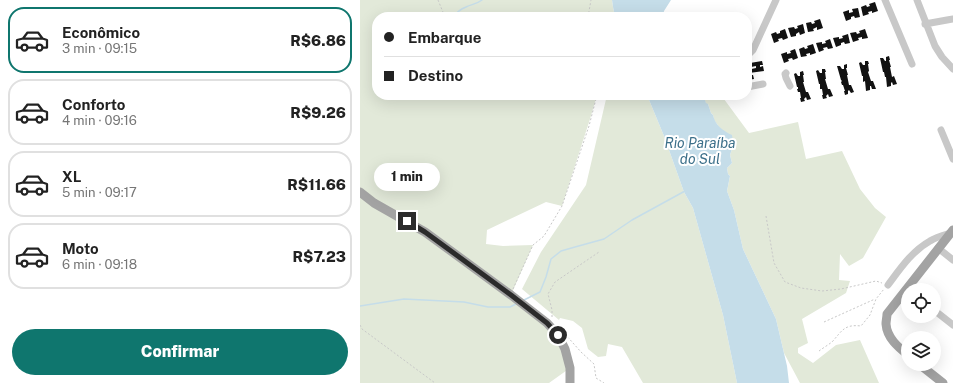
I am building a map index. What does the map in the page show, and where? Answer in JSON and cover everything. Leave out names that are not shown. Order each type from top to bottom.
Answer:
[{"type":"main road","points":[[360,192],[380,206],[425,232],[547,323],[558,335],[565,349],[570,368],[570,383]]},
{"type":"main road","points":[[912,283],[938,248],[952,232]]},
{"type":"main road","points":[[901,297],[887,314],[886,324],[889,336],[901,349]]},
{"type":"main road","points":[[928,371],[943,383]]},
{"type":"street","points":[[752,51],[776,0]]},
{"type":"street","points":[[885,0],[912,64]]},
{"type":"street","points":[[917,0],[925,24],[935,46],[942,58],[953,69]]},
{"type":"street","points":[[925,24],[953,19]]},
{"type":"street","points":[[786,73],[785,76],[790,86]]},
{"type":"street","points":[[752,86],[763,84]]},
{"type":"street","points":[[940,130],[953,159]]},
{"type":"street","points":[[888,285],[914,253],[921,247],[937,237],[952,232]]},
{"type":"street","points":[[938,248],[953,260]]},
{"type":"street","points":[[941,316],[953,325]]},
{"type":"path","points":[[438,0],[442,12]]},
{"type":"path","points":[[589,12],[591,0]]},
{"type":"path","points":[[511,295],[533,245],[544,236],[562,206],[589,126],[596,100]]},
{"type":"path","points":[[766,216],[774,263],[785,282],[801,288],[822,291],[841,289],[876,281],[888,285],[876,299],[870,315],[861,326],[850,325],[840,332],[833,341],[819,351]]},
{"type":"path","points":[[551,316],[552,310],[548,294],[554,282],[599,252]]},
{"type":"path","points":[[824,322],[876,299]]},
{"type":"path","points":[[360,325],[362,329],[435,383]]},
{"type":"path","points":[[565,333],[581,352],[594,364],[596,378],[604,383]]},
{"type":"green space","points":[[360,0],[612,0],[614,12],[372,12],[372,100],[596,100],[562,206],[546,202],[487,230],[486,244],[503,246],[533,245],[511,295],[547,323],[570,368],[549,383],[360,383]]},
{"type":"green space","points":[[606,100],[649,100],[684,192],[693,208],[723,315],[737,383],[643,383],[622,347],[608,344],[606,356],[598,357],[588,349],[582,328],[573,321],[560,318],[559,320],[522,289],[541,252],[586,185]]},
{"type":"green space","points":[[705,100],[725,100],[749,133],[798,122],[806,159],[842,151],[860,189],[875,208],[886,217],[863,258],[849,266],[840,254],[839,280],[850,281],[846,293],[802,319],[808,343],[798,348],[798,353],[813,363],[836,345],[860,340],[879,383],[800,383],[784,353],[776,319],[743,249],[734,210],[727,191],[730,176],[727,168],[732,163],[730,155],[732,149],[714,120],[708,104],[706,104]]},
{"type":"water","points":[[612,0],[671,0],[664,12],[614,12]]},
{"type":"water","name":"Rio Paraíba do Sul","points":[[649,100],[705,100],[718,125],[732,135],[734,148],[732,149],[730,155],[732,163],[727,168],[730,176],[727,191],[734,210],[743,249],[776,319],[787,366],[789,383],[737,383],[723,315],[693,208],[684,192]]},
{"type":"building","points":[[875,2],[878,11],[872,13],[872,11],[868,12],[869,14],[863,16],[861,7],[866,5],[867,7],[870,6],[869,4]]},
{"type":"building","points":[[858,8],[860,17],[855,18],[854,16],[846,21],[843,12],[849,10],[849,13],[853,12],[852,9]]},
{"type":"building","points":[[820,19],[823,28],[817,30],[817,27],[813,29],[814,31],[808,32],[806,23],[811,22],[812,24],[815,23],[814,21]]},
{"type":"building","points":[[803,24],[805,33],[800,35],[799,32],[796,36],[791,37],[788,28],[794,27],[795,29],[798,28],[797,26]]},
{"type":"building","points":[[785,29],[788,38],[783,40],[782,38],[778,39],[779,41],[774,43],[771,34],[776,32],[777,34],[780,33],[780,31]]},
{"type":"building","points":[[865,29],[868,38],[858,38],[859,40],[853,42],[850,33],[856,32],[857,34],[860,33],[859,31]]},
{"type":"building","points":[[848,34],[850,43],[845,44],[844,42],[836,47],[833,38],[843,38],[842,36]]},
{"type":"building","points":[[830,39],[833,48],[823,48],[824,50],[819,52],[816,43],[826,43],[825,41]]},
{"type":"building","points":[[813,44],[816,53],[810,55],[810,53],[806,54],[807,56],[801,57],[799,49],[804,47],[805,49],[808,48],[807,46]]},
{"type":"building","points":[[795,49],[798,58],[793,60],[792,58],[788,59],[789,61],[784,63],[781,54],[787,52],[787,54],[791,53],[790,51]]},
{"type":"building","points":[[889,56],[892,77],[894,76],[897,84],[893,85],[892,82],[891,86],[887,87],[886,77],[883,72],[880,58],[883,58],[886,61],[886,57]]},
{"type":"building","points":[[762,61],[763,65],[760,65],[760,67],[763,66],[764,71],[752,73],[752,69],[756,68],[756,66],[752,67],[752,63]]},
{"type":"building","points":[[865,61],[868,61],[868,72],[876,89],[872,89],[870,86],[870,90],[866,91],[865,81],[863,82],[863,76],[859,63],[861,62],[865,65]]},
{"type":"building","points":[[847,64],[846,68],[849,85],[851,85],[854,92],[851,93],[849,90],[848,94],[845,95],[837,66],[844,69],[844,65]]},
{"type":"building","points":[[822,69],[825,69],[825,79],[828,89],[830,89],[833,96],[829,97],[828,94],[826,96],[827,98],[823,99],[822,89],[820,89],[816,71],[818,70],[822,73]]},
{"type":"building","points":[[803,71],[803,82],[806,92],[808,92],[811,99],[807,100],[806,97],[804,99],[805,101],[801,102],[800,92],[798,92],[797,89],[798,87],[794,74],[796,73],[800,76],[800,72]]},
{"type":"waterway","points":[[458,12],[482,0]]},
{"type":"waterway","points":[[524,300],[540,292],[551,259],[561,251],[604,239],[632,220],[685,191]]},
{"type":"waterway","points":[[360,306],[404,299],[464,302],[488,307],[510,307],[516,304]]},
{"type":"route","points":[[407,221],[425,232],[511,295],[547,323],[558,335]]}]
